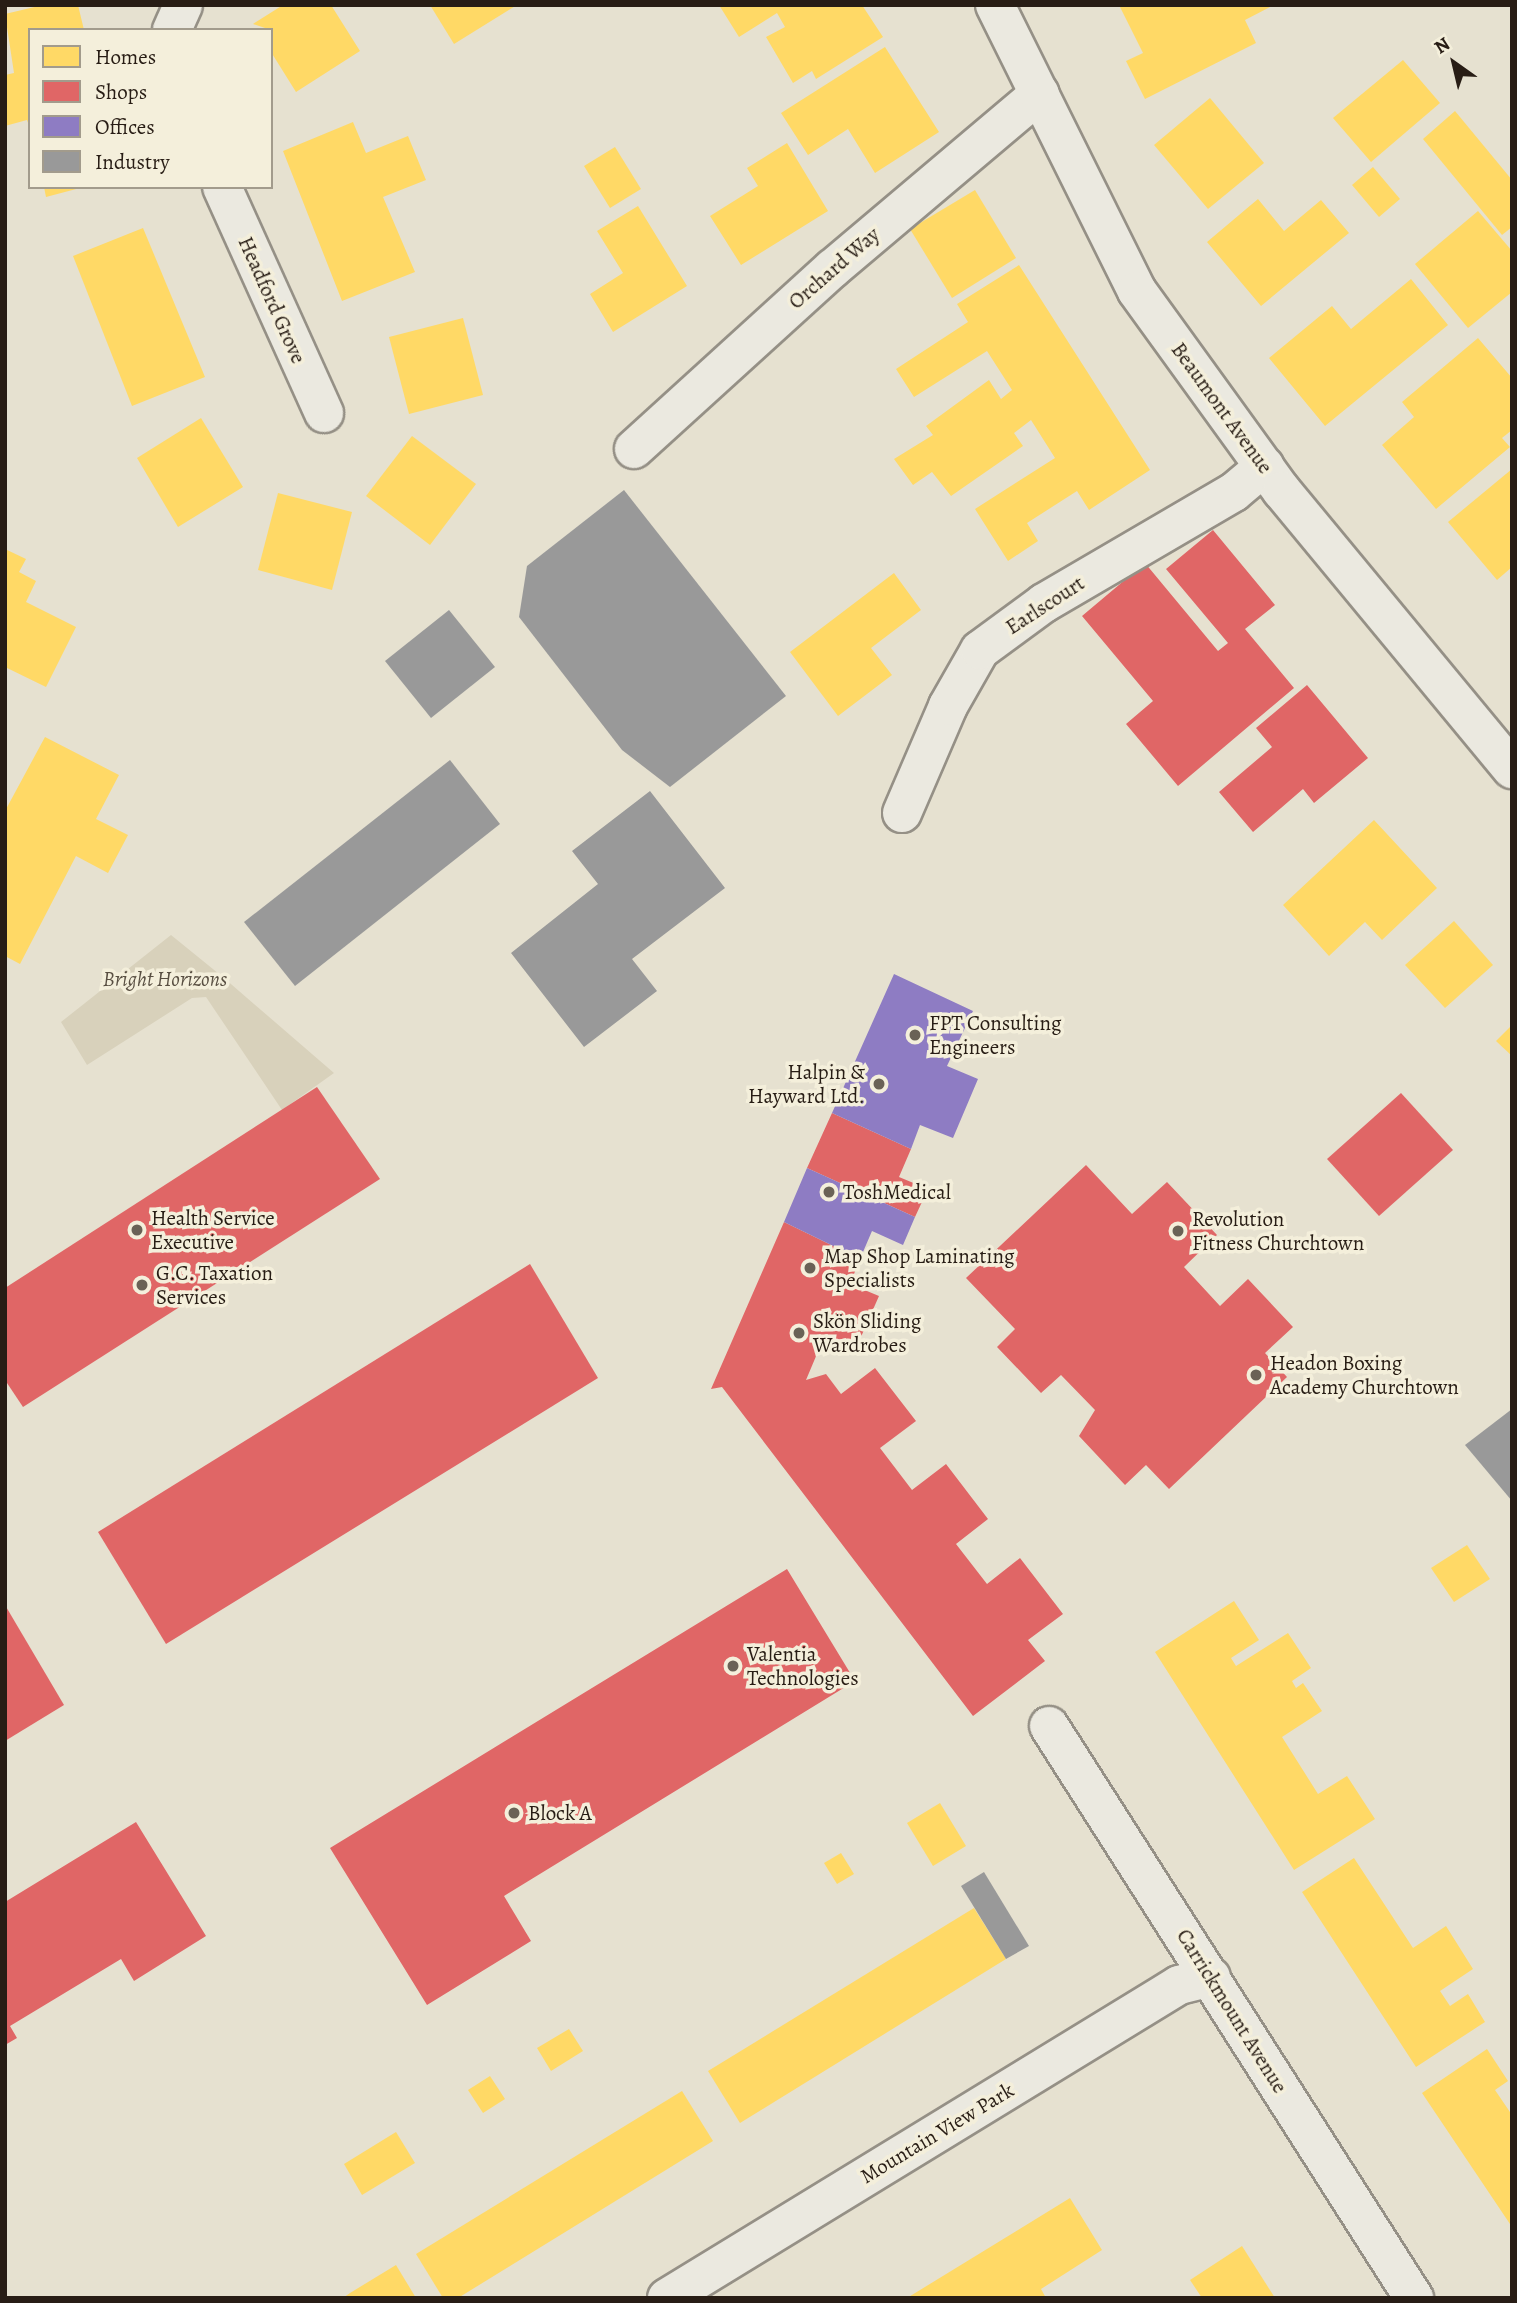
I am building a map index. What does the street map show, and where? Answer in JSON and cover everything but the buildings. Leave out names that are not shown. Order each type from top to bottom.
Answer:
[{"type":"street","points":[[173,28],[183,5]]},
{"type":"street","name":"Beaumont Avenue","points":[[995,5],[1137,291],[1265,466],[1512,769]]},
{"type":"street","name":"Orchard Way","points":[[634,449],[832,269],[1040,93]]},
{"type":"street","name":"Headford Grove","points":[[223,189],[324,412]]},
{"type":"street","name":"Earlscourt","points":[[902,813],[947,706],[980,650],[1044,603],[1234,492],[1265,466]]},
{"type":"street","name":"Carrickmount Avenue","points":[[1049,1726],[1414,2298]]},
{"type":"street","name":"Mountain View Park","points":[[667,2298],[1179,1985],[1211,1977]]},
{"type":"green space","name":"Bright Horizons","points":[[171,935],[334,1073],[282,1110],[206,997],[192,998],[87,1065],[61,1022]]},
{"type":"place","name":"FPT Consulting Engineers","points":[[915,1035]]},
{"type":"place","name":"Halpin & Hayward Ltd.","points":[[879,1084]]},
{"type":"place","name":"ToshMedical","points":[[829,1192]]},
{"type":"place","name":"Health Service Executive","points":[[137,1230]]},
{"type":"place","name":"Revolution Fitness Churchtown","points":[[1178,1231]]},
{"type":"place","name":"Map Shop Laminating Specialists","points":[[810,1268]]},
{"type":"place","name":"G.C. Taxation Services","points":[[142,1285]]},
{"type":"place","name":"Skön Sliding Wardrobes","points":[[799,1333]]},
{"type":"place","name":"Headon Boxing Academy Churchtown","points":[[1256,1375]]},
{"type":"place","name":"Valentia Technologies","points":[[733,1666]]},
{"type":"place","name":"Block A","points":[[514,1813]]}]
